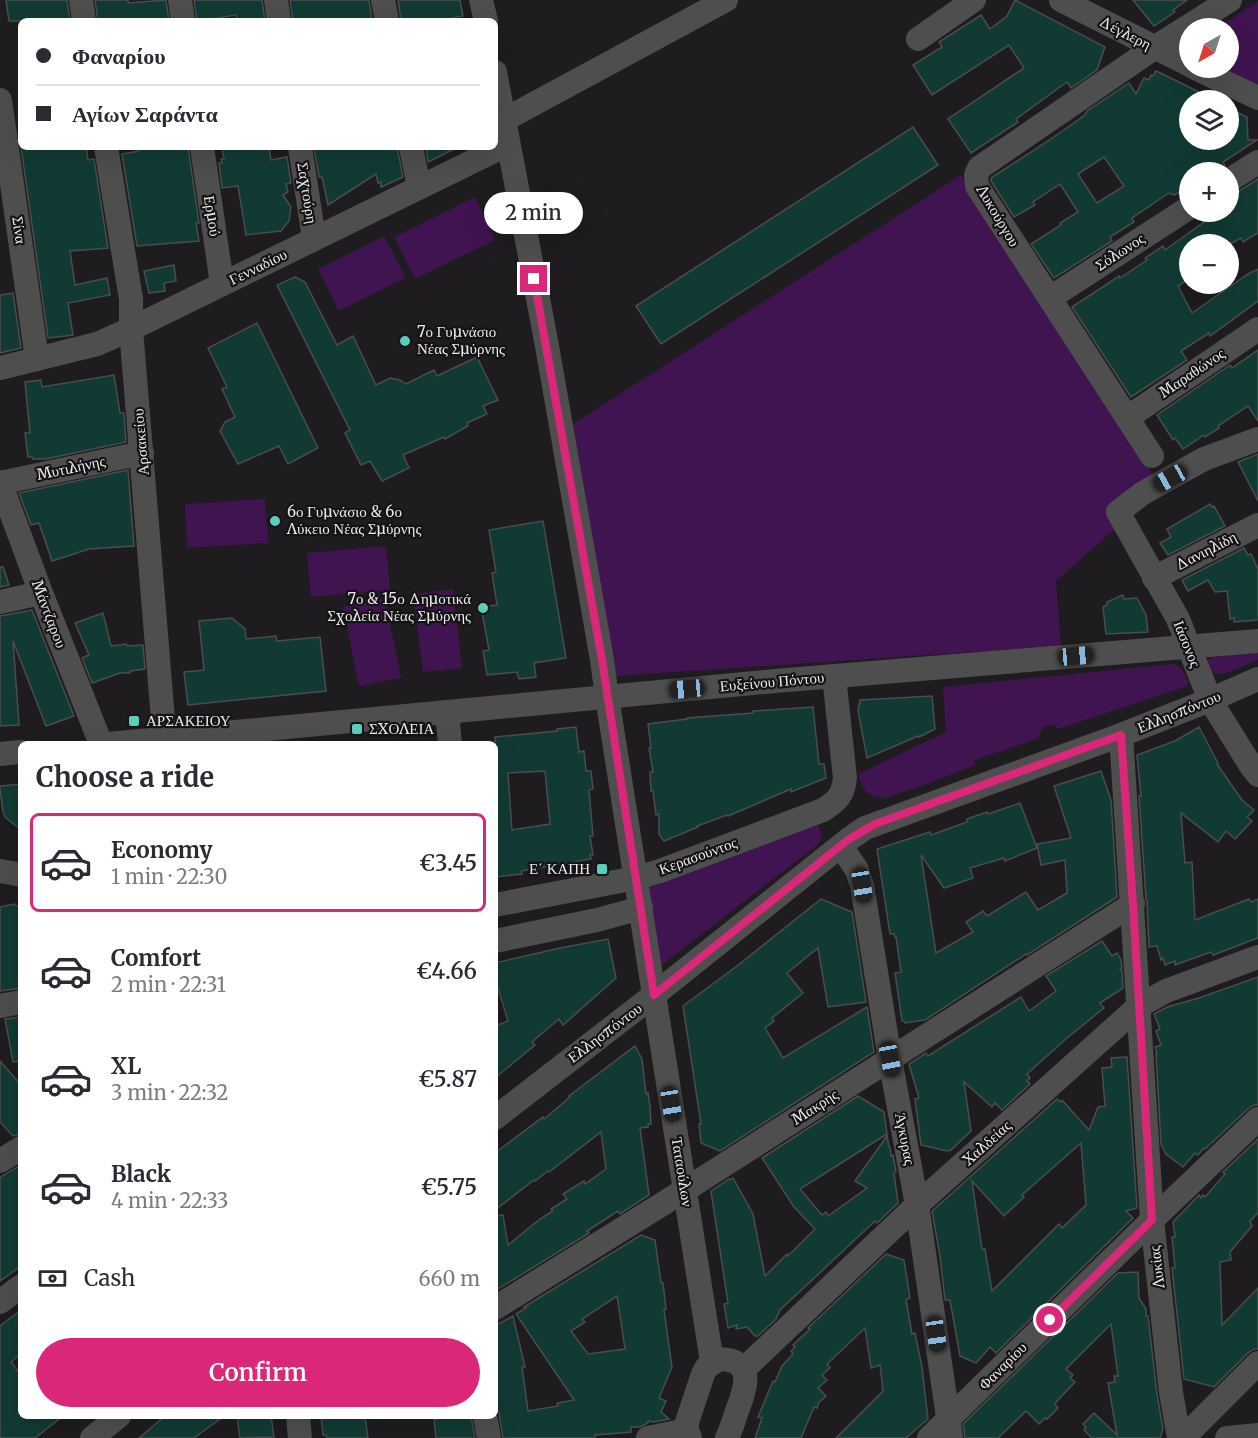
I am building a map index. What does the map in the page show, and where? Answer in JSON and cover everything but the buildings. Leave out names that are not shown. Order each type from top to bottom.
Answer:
[{"type":"street","points":[[81,0],[84,18]]},
{"type":"street","points":[[180,0],[183,18]]},
{"type":"street","points":[[276,0],[279,18]]},
{"type":"street","points":[[383,0],[386,18]]},
{"type":"street","points":[[481,0],[485,18]]},
{"type":"street","points":[[504,120],[726,0]]},
{"type":"street","points":[[918,39],[974,0]]},
{"type":"street","name":"Δέγλερη","points":[[1060,0],[1179,60]]},
{"type":"street","name":"Λυκούργου","points":[[1152,456],[977,186],[976,175],[979,168],[1154,48],[1230,0]]},
{"type":"street","points":[[1216,78],[1258,98]]},
{"type":"street","name":"Ταταούλων","points":[[498,88],[549,358],[602,660],[712,1362]]},
{"type":"street","name":"Σίνα","points":[[0,100],[38,360]]},
{"type":"street","name":"Γενναδίου","points":[[498,149],[508,144]]},
{"type":"street","name":"Αρσακείου","points":[[106,150],[131,299],[131,329],[165,741]]},
{"type":"street","name":"Ερμού","points":[[202,150],[222,285]]},
{"type":"street","name":"Σαχτούρη","points":[[300,150],[314,238]]},
{"type":"street","points":[[412,150],[419,188]]},
{"type":"street","name":"Γενναδίου","points":[[0,368],[97,344],[496,150]]},
{"type":"street","points":[[1239,175],[1258,162]]},
{"type":"street","name":"Σόλωνος","points":[[1050,298],[1179,214]]},
{"type":"street","name":"Μαραθώνος","points":[[1127,418],[1258,329]]},
{"type":"street","name":"Ιάσονος","points":[[1258,439],[1204,459],[1143,493],[1118,512],[1178,619],[1210,700],[1258,775]]},
{"type":"street","name":"Μυτιλήνης","points":[[0,483],[142,453]]},
{"type":"street","name":"Μάντζαρου","points":[[0,483],[100,741]]},
{"type":"street","name":"Δανιηλίδη","points":[[1154,578],[1258,525]]},
{"type":"street","points":[[0,602],[41,593]]},
{"type":"street","name":"Ευξείνου Πόντου","points":[[184,741],[295,735],[447,712],[607,697],[1258,641]]},
{"type":"street","name":"Κερασούντος","points":[[498,904],[636,878],[660,871],[823,810],[833,804],[844,788],[845,778],[834,676]]},
{"type":"street","name":"Ελλησπόντου","points":[[498,1116],[857,833],[875,824],[1121,735],[1258,679]]},
{"type":"street","points":[[447,712],[450,741]]},
{"type":"street","name":"Λυκίας","points":[[1121,735],[1152,1220],[1172,1392],[1181,1438]]},
{"type":"street","points":[[0,754],[18,752]]},
{"type":"street","name":"Άγκυρας","points":[[841,846],[857,870],[862,885],[890,1059],[917,1205],[950,1429]]},
{"type":"street","points":[[0,871],[18,874]]},
{"type":"street","name":"Μακρής","points":[[498,1306],[685,1190],[1133,904]]},
{"type":"street","points":[[498,940],[597,920],[641,908]]},
{"type":"street","name":"Χαλδείας","points":[[743,1370],[917,1205],[1139,1006],[1166,991],[1258,957]]},
{"type":"street","points":[[0,1006],[18,1003]]},
{"type":"street","name":"Φαναρίου","points":[[929,1438],[950,1429],[1152,1220],[1258,1119]]},
{"type":"street","points":[[0,1302],[18,1288]]},
{"type":"street","points":[[648,1438],[688,1434],[687,1422],[703,1374],[712,1362],[718,1359],[739,1364],[746,1378],[746,1385],[727,1438]]},
{"type":"street","points":[[1181,1438],[1258,1363]]},
{"type":"street","points":[[92,1438],[115,1419]]},
{"type":"street","points":[[298,1419],[300,1438]]},
{"type":"street","points":[[486,1419],[489,1438]]},
{"type":"street","points":[[1227,1438],[1258,1436]]},
{"type":"shaded area","points":[[1258,1],[1258,86],[1239,77],[1239,18],[1233,18]]},
{"type":"shaded area","points":[[961,175],[1153,475],[1117,527],[1056,581],[1061,646],[616,676],[573,424]]},
{"type":"shaded area","points":[[475,197],[495,240],[415,279],[394,237]]},
{"type":"shaded area","points":[[384,236],[406,278],[339,311],[318,269]]},
{"type":"shaded area","points":[[265,499],[268,543],[187,548],[185,504]]},
{"type":"shaded area","points":[[386,546],[390,590],[311,597],[307,553]]},
{"type":"shaded area","points":[[453,589],[462,668],[423,672],[413,594]]},
{"type":"shaded area","points":[[385,599],[401,678],[359,686],[343,607]]},
{"type":"shaded area","points":[[1258,652],[1258,660],[1225,673],[1214,673],[1207,665],[1208,659],[1213,657]]},
{"type":"shaded area","points":[[1172,664],[1181,668],[1189,683],[1185,687],[1058,729],[1053,725],[1043,727],[1037,739],[974,760],[975,765],[886,798],[867,793],[861,784],[858,774],[946,732],[943,687]]},
{"type":"shaded area","points":[[817,823],[822,837],[817,845],[661,964],[643,888]]},
{"type":"place","name":"7ο Γυμνάσιο Νέας Σμύρνης","points":[[405,341]]},
{"type":"place","name":"6ο Γυμνάσιο & 6ο Λύκειο Νέας Σμύρνης","points":[[275,521]]},
{"type":"place","name":"7ο & 15ο Δημοτικά Σχολεία Νέας Σμύρνης","points":[[483,608]]},
{"type":"place","name":"ΑΡΣΑΚΕΙΟΥ","points":[[134,721]]},
{"type":"place","name":"ΣΧΟΛΕΙΑ","points":[[357,729]]},
{"type":"place","name":"Ε΄ ΚΑΠΗ","points":[[602,869]]},
{"type":"route","points":[[534,279],[602,660],[654,995],[865,828],[1121,735],[1152,1220],[1050,1320]]}]
